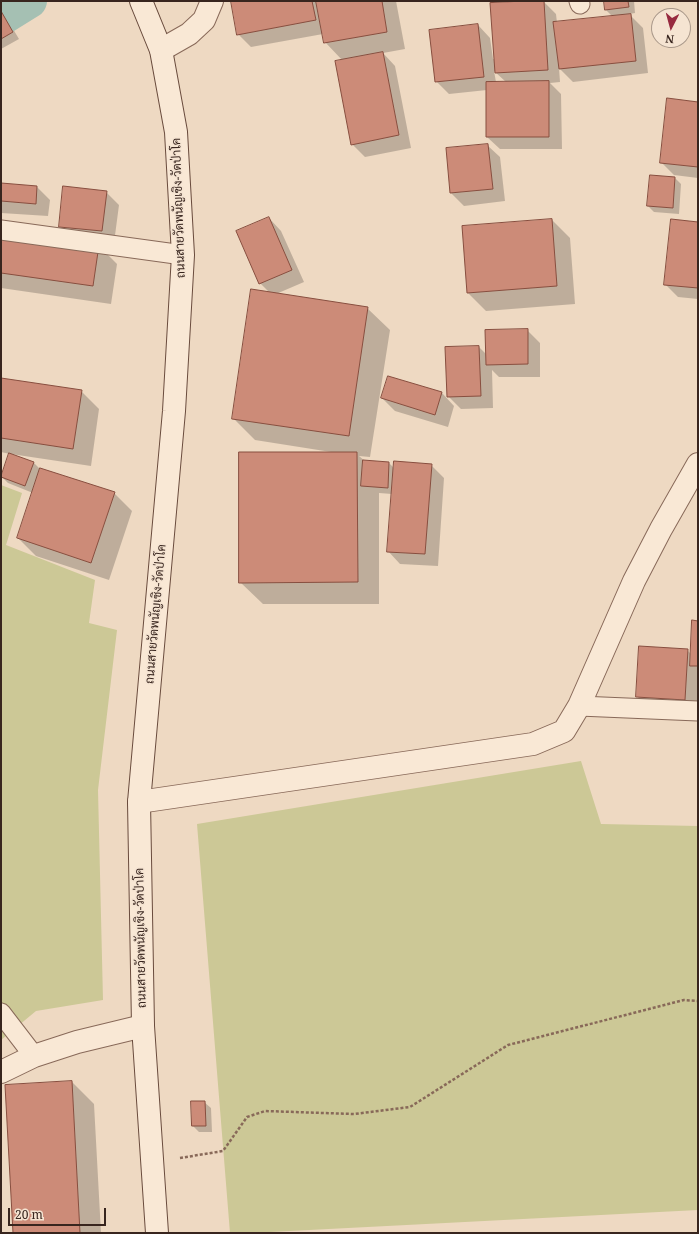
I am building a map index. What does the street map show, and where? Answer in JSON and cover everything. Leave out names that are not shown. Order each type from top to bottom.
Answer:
[{"type":"main road","name":"ถนนสายวัดพนัญเชิง-วัดป่าโค","points":[[141,1],[160,50],[176,132],[183,256],[174,411],[139,802],[143,1026],[157,1233]]},
{"type":"main road","points":[[160,50],[189,34],[204,20],[212,1]]},
{"type":"main road","points":[[139,802],[533,744],[564,731],[579,706],[634,581],[661,529],[698,464]]},
{"type":"main road","points":[[1,1072],[34,1056],[78,1042],[143,1026]]},
{"type":"lane","points":[[1,230],[183,256]]},
{"type":"lane","points":[[579,706],[698,711]]},
{"type":"lane","points":[[1,1014],[34,1056]]},
{"type":"path","points":[[152,1162],[223,1151],[247,1116],[266,1111],[354,1114],[410,1107],[508,1045],[684,1000],[698,1001]]},
{"type":"shaded area","points":[[1,485],[22,493],[6,545],[95,580],[89,623],[117,630],[98,790],[103,1000],[36,1011],[1,1040]]},
{"type":"shaded area","points":[[581,761],[601,824],[698,826],[698,1210],[230,1233],[197,824]]},
{"type":"building","points":[[231,1],[312,1],[316,20],[237,35]]},
{"type":"building","points":[[316,1],[382,1],[387,32],[324,43]]},
{"type":"building","points":[[544,1],[548,70],[495,73],[490,3]]},
{"type":"building","points":[[604,1],[628,1],[629,7],[605,10]]},
{"type":"building","points":[[1,11],[13,32],[1,39]]},
{"type":"building","points":[[631,14],[636,61],[559,69],[553,22]]},
{"type":"building","points":[[478,24],[484,77],[435,82],[429,30]]},
{"type":"building","points":[[383,52],[399,135],[351,145],[335,61]]},
{"type":"building","points":[[549,81],[549,137],[486,137],[486,82]]},
{"type":"building","points":[[667,98],[698,102],[698,167],[660,163]]},
{"type":"building","points":[[488,144],[493,189],[450,193],[446,148]]},
{"type":"building","points":[[650,175],[675,177],[673,208],[647,206]]},
{"type":"building","points":[[1,183],[37,186],[36,204],[1,201]]},
{"type":"building","points":[[63,186],[107,191],[102,231],[59,227]]},
{"type":"building","points":[[269,217],[292,270],[259,284],[236,231]]},
{"type":"building","points":[[552,219],[557,286],[467,293],[462,226]]},
{"type":"building","points":[[671,219],[698,222],[698,288],[664,285]]},
{"type":"building","points":[[1,231],[99,245],[93,286],[1,273]]},
{"type":"building","points":[[251,289],[368,307],[349,436],[232,419]]},
{"type":"building","points":[[528,329],[528,364],[486,365],[485,330]]},
{"type":"building","points":[[479,346],[481,396],[447,397],[445,347]]},
{"type":"building","points":[[388,376],[442,392],[435,415],[381,398]]},
{"type":"building","points":[[1,378],[82,390],[73,449],[1,438]]},
{"type":"building","points":[[239,452],[357,452],[358,582],[239,583]]},
{"type":"building","points":[[9,453],[34,462],[25,486],[1,477]]},
{"type":"building","points":[[363,460],[389,462],[388,488],[361,486]]},
{"type":"building","points":[[394,461],[432,464],[425,554],[387,552]]},
{"type":"building","points":[[40,468],[115,492],[91,563],[17,538]]},
{"type":"building","points":[[692,620],[698,621],[698,666],[690,666]]},
{"type":"building","points":[[639,646],[688,649],[685,700],[636,697]]},
{"type":"building","points":[[72,1081],[80,1233],[13,1233],[5,1085]]},
{"type":"building","points":[[191,1101],[205,1101],[206,1126],[192,1126]]},
{"type":"waterway","points":[[1,19],[30,1]]}]
